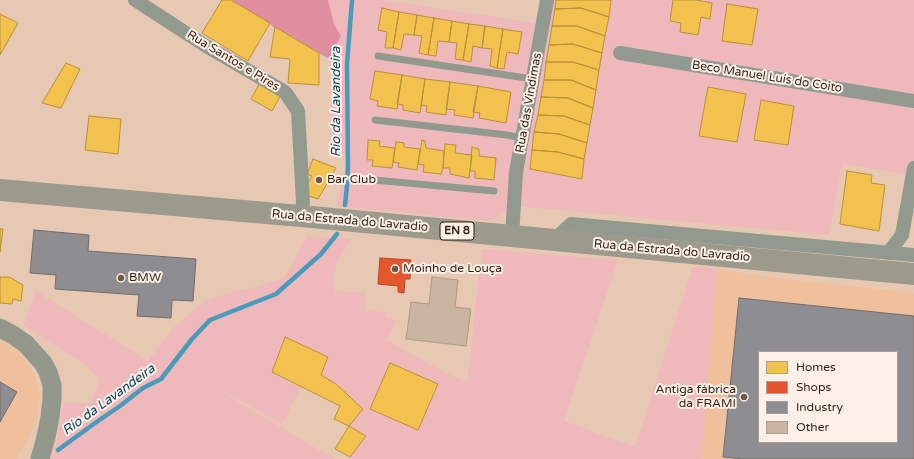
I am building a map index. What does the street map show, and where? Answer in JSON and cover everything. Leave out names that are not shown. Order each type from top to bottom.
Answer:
[{"type":"main road","name":"Rua da Estrada do Lavradio","points":[[0,190],[301,216],[914,274]]},
{"type":"street","name":"Rua Santos e Pires","points":[[135,0],[206,46],[285,92],[298,111],[303,202],[301,216]]},
{"type":"street","name":"Rua das Vindimas","points":[[512,236],[516,172],[547,0]]},
{"type":"street","name":"Beco Manuel Luís do Coito","points":[[620,52],[914,101]]},
{"type":"street","points":[[888,253],[902,235],[914,168]]},
{"type":"street","points":[[554,240],[571,224],[914,255]]},
{"type":"street","points":[[0,328],[26,344],[43,363],[48,372],[52,385],[50,417],[40,459]]},
{"type":"lane","points":[[378,56],[532,79]]},
{"type":"lane","points":[[375,120],[508,135],[522,138]]},
{"type":"lane","points":[[374,180],[494,191]]},
{"type":"shaded area","points":[[231,0],[328,0],[334,24],[341,36],[332,53],[333,61],[272,26],[270,23]]},
{"type":"shaded area","points":[[328,0],[383,0],[542,24],[547,0],[914,0],[913,175],[842,164],[829,235],[514,206],[491,221],[336,206],[347,157],[337,148],[332,133],[330,117],[334,75],[332,53],[341,36],[334,24]]},
{"type":"shaded area","points":[[307,236],[351,239],[337,263],[333,279],[335,291],[366,293],[365,311],[387,312],[386,317],[397,321],[387,340],[444,372],[467,382],[482,249],[618,260],[564,421],[635,447],[693,266],[717,269],[701,459],[349,459],[366,436],[349,426],[362,408],[336,384],[321,375],[328,357],[285,337],[272,372],[301,387],[282,424],[204,381],[334,459],[51,459],[54,453],[64,403],[90,403],[100,380],[87,366],[23,325],[36,291],[148,361],[172,329],[205,300],[284,278]]},
{"type":"shaded area","name":"Antiga fábrica da FRAMI","points":[[717,269],[769,277],[914,293],[914,459],[701,459]]},
{"type":"shaded area","points":[[0,341],[10,346],[25,359],[36,377],[40,396],[37,417],[17,459],[0,459]]},
{"type":"building: Homes","points":[[222,0],[231,0],[270,23],[248,61],[202,33]]},
{"type":"building: Homes","points":[[556,0],[611,0],[609,17],[581,8],[555,9]]},
{"type":"building: Homes","points":[[673,0],[696,0],[712,3],[710,19],[701,17],[698,35],[680,32],[681,23],[670,21]]},
{"type":"building: Homes","points":[[727,4],[758,9],[752,45],[722,41]]},
{"type":"building: Homes","points":[[382,8],[399,12],[393,48],[385,48],[387,32],[378,30]]},
{"type":"building: Homes","points":[[581,8],[609,17],[605,36],[577,26],[552,26],[555,9]]},
{"type":"building: Homes","points":[[399,12],[417,15],[414,35],[404,34],[401,50],[393,48]]},
{"type":"building: Homes","points":[[0,14],[18,23],[0,55]]},
{"type":"building: Homes","points":[[417,15],[434,18],[428,55],[419,53],[422,36],[414,35]]},
{"type":"building: Homes","points":[[434,18],[452,21],[449,42],[438,41],[436,56],[428,55]]},
{"type":"building: Homes","points":[[452,21],[469,24],[463,60],[455,59],[457,43],[449,42]]},
{"type":"building: Homes","points":[[469,24],[485,26],[482,48],[473,46],[471,62],[463,60]]},
{"type":"building: Homes","points":[[485,26],[503,29],[497,68],[490,66],[492,49],[482,48]]},
{"type":"building: Homes","points":[[552,26],[577,26],[605,36],[602,53],[573,44],[549,45]]},
{"type":"building: Homes","points":[[275,27],[319,53],[319,85],[288,83],[290,59],[270,57]]},
{"type":"building: Homes","points":[[503,29],[522,32],[518,54],[507,52],[504,69],[497,68]]},
{"type":"building: Homes","points":[[573,44],[602,53],[599,70],[573,62],[546,62],[549,45]]},
{"type":"building: Homes","points":[[546,62],[573,62],[599,70],[596,90],[571,80],[544,80]]},
{"type":"building: Homes","points":[[66,63],[80,69],[61,108],[42,103]]},
{"type":"building: Homes","points":[[375,71],[402,75],[397,109],[377,106],[378,101],[370,99]]},
{"type":"building: Homes","points":[[402,75],[425,79],[420,113],[403,110],[403,105],[397,104]]},
{"type":"building: Homes","points":[[425,79],[450,82],[446,115],[426,112],[427,106],[421,105]]},
{"type":"building: Homes","points":[[544,80],[571,80],[596,90],[593,108],[568,98],[541,97]]},
{"type":"building: Homes","points":[[261,81],[282,93],[272,111],[251,99]]},
{"type":"building: Homes","points":[[450,82],[478,86],[473,118],[454,115],[455,110],[446,109]]},
{"type":"building: Homes","points":[[478,86],[511,92],[506,123],[479,118],[480,113],[473,112]]},
{"type":"building: Homes","points":[[708,87],[746,94],[737,142],[699,136]]},
{"type":"building: Homes","points":[[541,97],[568,98],[593,108],[590,125],[564,116],[538,115]]},
{"type":"building: Homes","points":[[761,100],[794,106],[788,145],[754,140]]},
{"type":"building: Homes","points":[[538,115],[564,116],[590,125],[587,143],[559,134],[534,132]]},
{"type":"building: Homes","points":[[89,116],[121,119],[118,154],[85,150]]},
{"type":"building: Homes","points":[[534,132],[559,134],[587,143],[584,159],[558,152],[532,150]]},
{"type":"building: Homes","points":[[368,140],[380,141],[379,146],[395,148],[392,168],[372,166],[373,160],[367,160]]},
{"type":"building: Homes","points":[[422,140],[425,141],[426,148],[444,151],[443,168],[441,174],[423,172],[424,165],[418,164]]},
{"type":"building: Homes","points":[[396,142],[404,143],[404,147],[420,149],[417,170],[398,167],[399,163],[393,162]]},
{"type":"building: Homes","points":[[445,144],[456,145],[455,153],[472,155],[469,178],[450,174],[450,168],[443,168]]},
{"type":"building: Homes","points":[[472,147],[479,149],[479,156],[496,158],[494,180],[475,178],[475,171],[470,171]]},
{"type":"building: Homes","points":[[532,150],[558,152],[584,159],[582,179],[530,169]]},
{"type":"building: Homes","name":"Bar Club","points":[[313,159],[336,168],[318,199],[309,196],[307,184],[312,176],[307,174]]},
{"type":"building: Homes","points":[[847,171],[872,175],[871,183],[885,185],[879,231],[840,224]]},
{"type":"building: Homes","points":[[0,229],[3,229],[0,252]]},
{"type":"building: Homes","points":[[0,277],[9,277],[23,285],[21,301],[13,299],[12,304],[0,303]]},
{"type":"building: Homes","points":[[285,337],[328,357],[321,375],[336,384],[363,409],[349,426],[334,419],[340,406],[272,372]]},
{"type":"building: Homes","points":[[390,363],[438,384],[418,430],[370,409]]},
{"type":"building: Homes","points":[[349,426],[366,436],[350,457],[335,449]]},
{"type":"building: Shops","name":"Moinho de Louça","points":[[380,258],[411,260],[410,279],[405,279],[404,293],[398,292],[398,286],[378,284]]},
{"type":"building: Industry","points":[[34,230],[89,235],[88,251],[196,259],[193,301],[172,300],[171,318],[137,316],[139,295],[55,289],[56,275],[30,273]]},
{"type":"building: Industry","name":"Antiga fábrica da FRAMI","points":[[739,298],[914,316],[914,459],[743,459],[723,457]]},
{"type":"building: Industry","points":[[0,382],[17,392],[0,422]]},
{"type":"building: Other","points":[[432,277],[458,280],[455,307],[471,309],[466,346],[406,339],[411,302],[429,304]]},
{"type":"waterway","name":"Rio da Lavandeira","points":[[345,205],[348,166],[347,64],[352,0]]},
{"type":"waterway","name":"Rio da Lavandeira","points":[[58,450],[143,388],[161,379],[192,339],[210,320],[276,294],[321,254],[337,234]]},
{"type":"place","name":"Bar Club","points":[[319,180]]},
{"type":"place","name":"Moinho de Louça","points":[[395,269]]},
{"type":"place","name":"BMW","points":[[121,278]]},
{"type":"place","name":"Antiga fábrica da FRAMI","points":[[744,397]]}]
